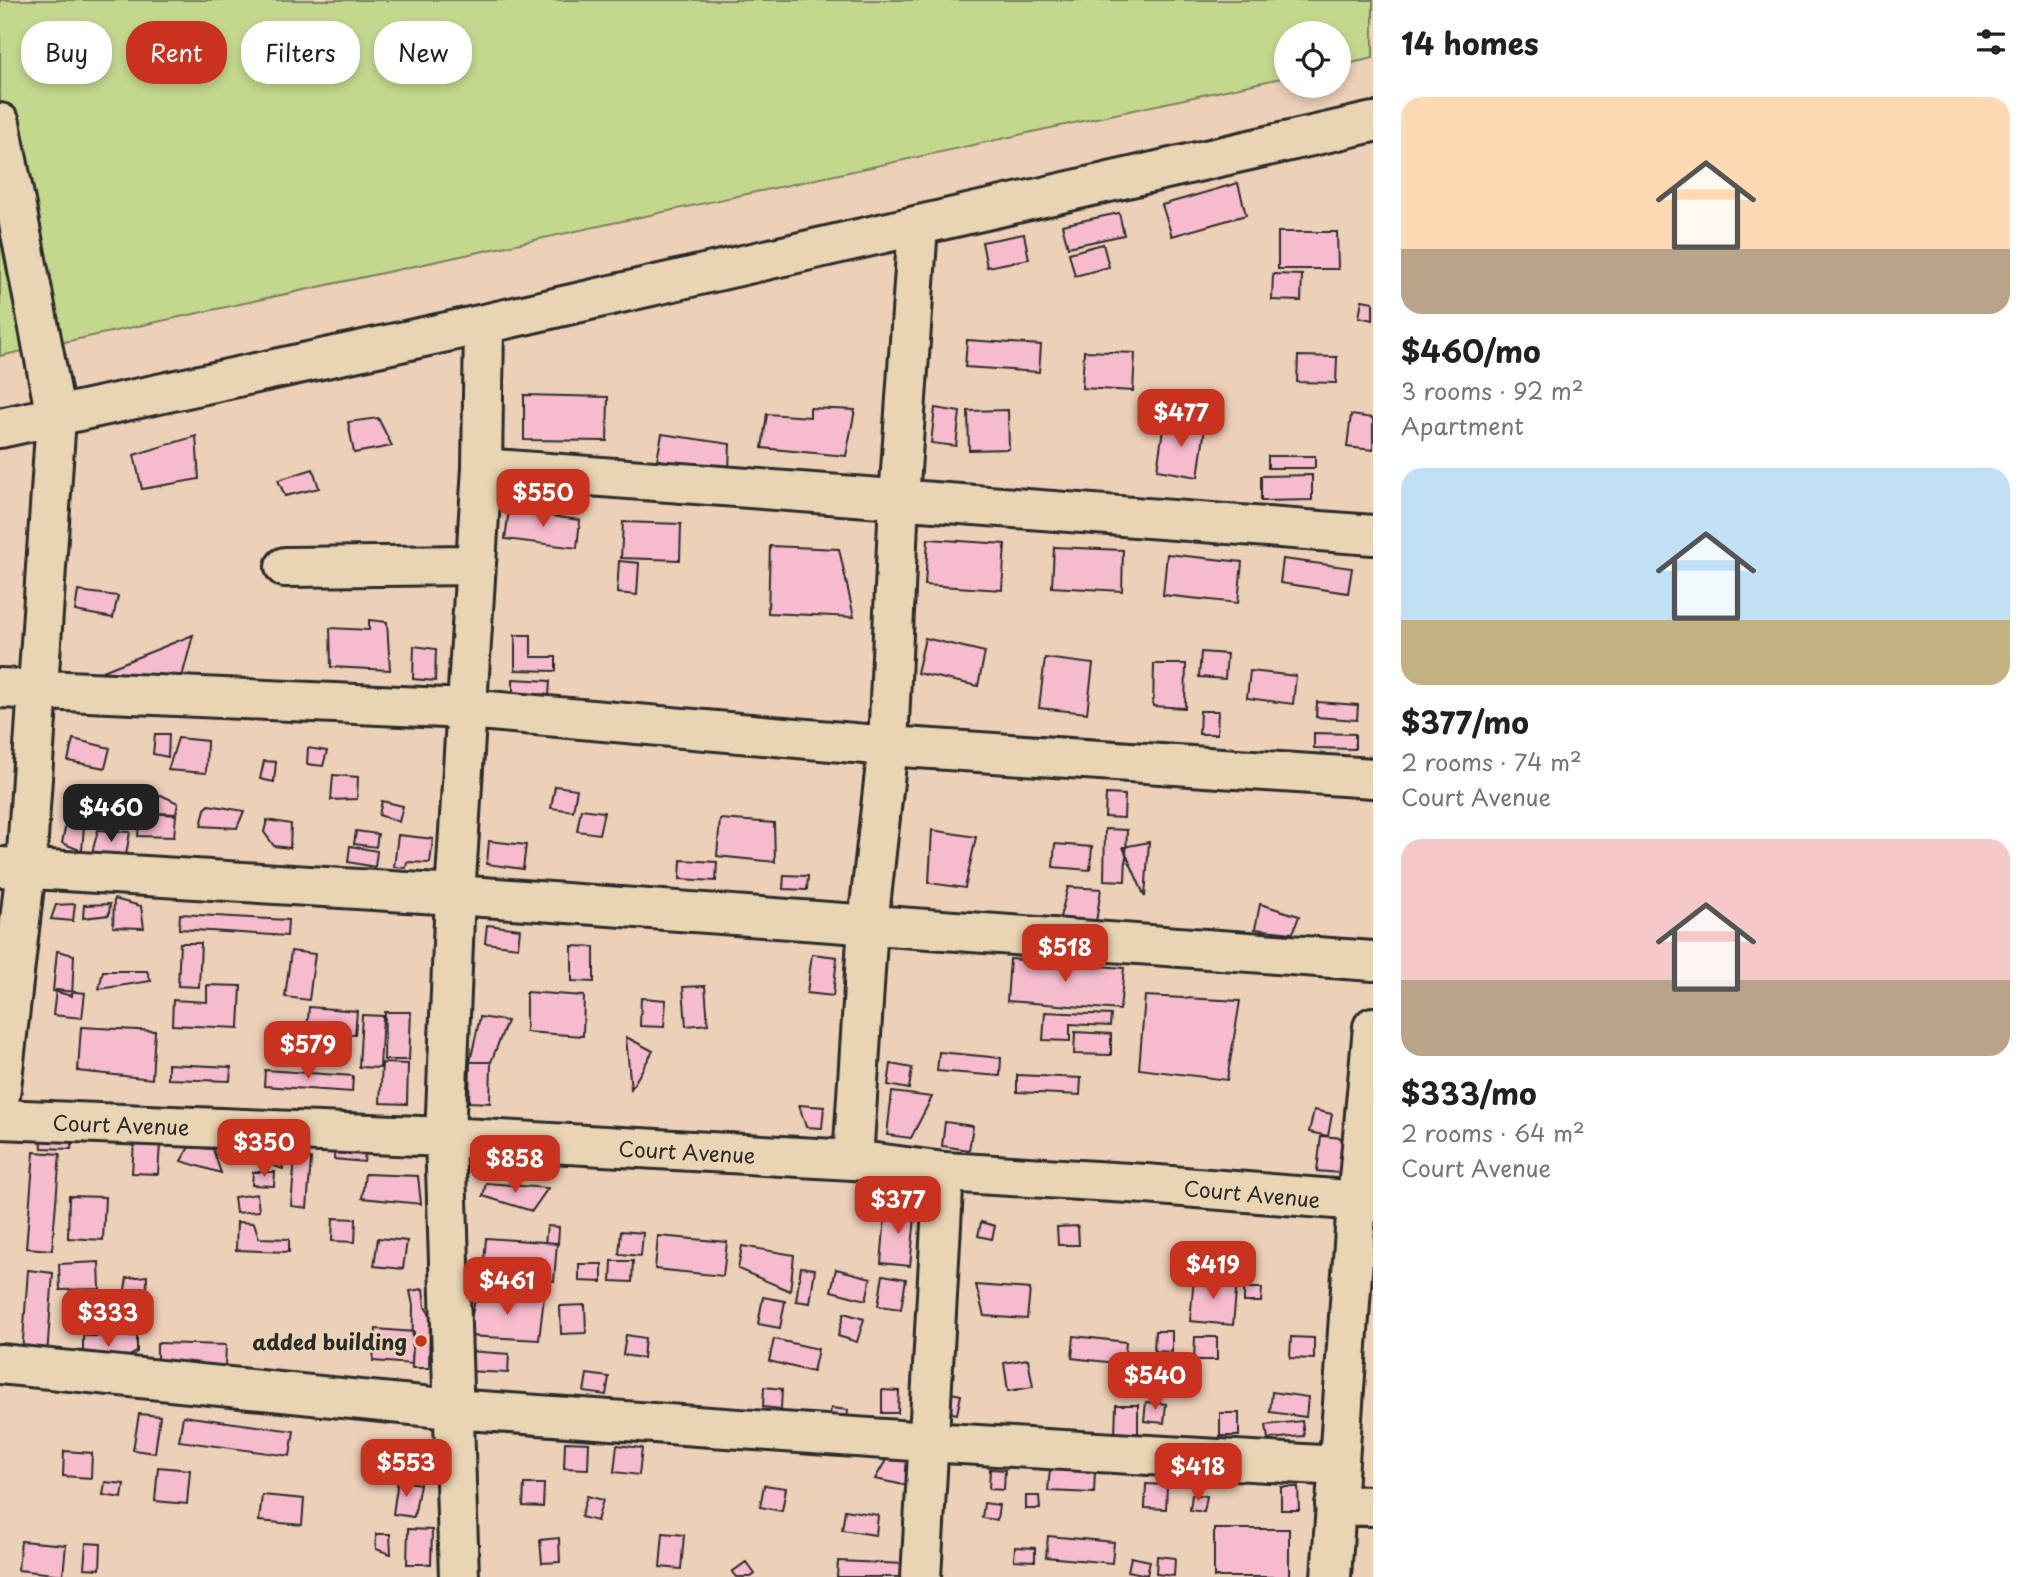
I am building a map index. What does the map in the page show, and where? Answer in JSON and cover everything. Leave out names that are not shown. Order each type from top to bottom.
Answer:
[{"type":"street","points":[[0,122],[56,417],[19,690],[13,868],[0,1096]]},
{"type":"street","points":[[0,428],[484,324],[1373,122]]},
{"type":"street","points":[[853,1160],[868,924],[888,746],[899,499],[918,226]]},
{"type":"street","points":[[459,1577],[445,1137],[455,895],[482,468],[484,324]]},
{"type":"street","points":[[482,468],[1373,535]]},
{"type":"street","points":[[285,567],[475,565]]},
{"type":"street","points":[[19,690],[467,709],[888,746],[1373,778]]},
{"type":"street","points":[[13,868],[455,895],[1373,961]]},
{"type":"street","points":[[1331,1577],[1338,1466],[1365,1202],[1373,1027]]},
{"type":"street","name":"Court Avenue","points":[[0,1119],[445,1137],[853,1160],[944,1172],[1146,1184],[1365,1202]]},
{"type":"street","points":[[921,1577],[944,1172]]},
{"type":"street","points":[[0,1364],[452,1409],[928,1442],[1338,1466]]},
{"type":"street","points":[[1335,1505],[1373,1506]]},
{"type":"green space","points":[[0,0],[1373,0],[1373,58],[1351,63],[1351,21],[1274,21],[1274,80],[0,356]]},
{"type":"building","points":[[1238,183],[1246,215],[1172,236],[1162,205]]},
{"type":"building","points":[[1119,213],[1124,235],[1068,247],[1062,225]]},
{"type":"building","points":[[1278,232],[1337,232],[1338,269],[1278,269]]},
{"type":"building","points":[[1024,234],[1029,259],[987,267],[982,242]]},
{"type":"building","points":[[1103,244],[1109,267],[1075,276],[1069,253]]},
{"type":"building","points":[[1273,274],[1302,275],[1301,301],[1272,300]]},
{"type":"building","points":[[1362,300],[1373,302],[1373,320],[1359,317]]},
{"type":"building","points":[[967,340],[1041,345],[1039,372],[965,367]]},
{"type":"building","points":[[1084,351],[1135,353],[1133,391],[1082,388]]},
{"type":"building","points":[[1298,356],[1337,357],[1336,383],[1297,382]]},
{"type":"building","points":[[524,395],[608,397],[607,441],[524,440]]},
{"type":"building","points":[[810,408],[855,410],[846,456],[762,448],[767,414],[810,417]]},
{"type":"building","points":[[935,408],[960,412],[956,446],[931,443]]},
{"type":"building","points":[[1008,410],[1009,449],[969,450],[968,411]]},
{"type":"building","points":[[1351,415],[1373,418],[1373,450],[1347,447]]},
{"type":"building","points":[[378,418],[392,446],[354,453],[348,422]]},
{"type":"building","points":[[1164,422],[1205,428],[1198,477],[1157,470]]},
{"type":"building","points":[[662,434],[730,444],[729,470],[657,460]]},
{"type":"building","points":[[196,436],[199,479],[142,489],[134,455]]},
{"type":"building","points":[[1268,456],[1315,456],[1315,468],[1268,468]]},
{"type":"building","points":[[313,469],[319,488],[285,496],[278,480]]},
{"type":"building","points":[[1312,475],[1312,500],[1261,501],[1261,476]]},
{"type":"building","points":[[509,510],[580,520],[577,548],[505,539]]},
{"type":"building","points":[[623,522],[681,524],[680,560],[621,558]]},
{"type":"building","points":[[928,539],[1005,544],[1002,590],[925,585]]},
{"type":"building","points":[[770,546],[839,549],[854,617],[768,613]]},
{"type":"building","points":[[1054,547],[1123,550],[1122,591],[1052,587]]},
{"type":"building","points":[[1167,554],[1242,562],[1238,603],[1163,595]]},
{"type":"building","points":[[1283,559],[1352,568],[1348,593],[1280,583]]},
{"type":"building","points":[[619,561],[639,563],[637,595],[617,593]]},
{"type":"building","points":[[78,591],[118,596],[113,618],[75,611]]},
{"type":"building","points":[[369,620],[387,622],[390,670],[331,667],[330,628],[369,630]]},
{"type":"building","points":[[193,635],[182,677],[98,673]]},
{"type":"building","points":[[515,635],[531,635],[531,657],[556,657],[556,671],[515,670]]},
{"type":"building","points":[[925,638],[985,652],[978,686],[917,673]]},
{"type":"building","points":[[414,646],[436,649],[435,681],[413,679]]},
{"type":"building","points":[[1201,652],[1227,654],[1225,679],[1199,677]]},
{"type":"building","points":[[1045,658],[1093,664],[1087,713],[1039,708]]},
{"type":"building","points":[[1154,664],[1186,664],[1185,708],[1153,706]]},
{"type":"building","points":[[1250,671],[1296,676],[1293,704],[1247,698]]},
{"type":"building","points":[[513,679],[550,681],[549,695],[513,693]]},
{"type":"building","points":[[1317,702],[1358,705],[1357,720],[1316,717]]},
{"type":"building","points":[[1200,711],[1218,711],[1217,734],[1199,734]]},
{"type":"building","points":[[1314,733],[1355,734],[1355,749],[1314,748]]},
{"type":"building","points":[[155,734],[169,734],[168,757],[153,754]]},
{"type":"building","points":[[178,738],[207,741],[206,773],[168,770]]},
{"type":"building","points":[[73,739],[110,748],[105,768],[68,761]]},
{"type":"building","points":[[308,748],[327,751],[323,766],[307,764]]},
{"type":"building","points":[[264,761],[276,762],[274,782],[260,779]]},
{"type":"building","points":[[333,775],[358,777],[357,799],[331,800]]},
{"type":"building","points":[[555,786],[577,789],[573,811],[551,808]]},
{"type":"building","points":[[1106,794],[1125,795],[1124,818],[1105,817]]},
{"type":"building","points":[[161,795],[178,803],[176,814],[138,812],[141,799]]},
{"type":"building","points":[[382,801],[403,806],[399,822],[379,815]]},
{"type":"building","points":[[209,805],[244,811],[237,828],[201,826],[205,809]]},
{"type":"building","points":[[581,809],[604,812],[599,834],[577,831]]},
{"type":"building","points":[[140,812],[176,815],[174,837],[138,836]]},
{"type":"building","points":[[68,814],[85,814],[82,851],[62,843]]},
{"type":"building","points":[[720,819],[774,823],[775,862],[717,856]]},
{"type":"building","points":[[267,820],[291,824],[290,848],[274,846],[264,832]]},
{"type":"building","points":[[1105,829],[1127,830],[1125,881],[1104,880]]},
{"type":"building","points":[[98,830],[130,832],[126,855],[91,857]]},
{"type":"building","points":[[932,830],[976,837],[965,888],[929,883]]},
{"type":"building","points":[[356,831],[378,834],[376,847],[354,844]]},
{"type":"building","points":[[398,835],[433,839],[430,863],[407,862],[406,868],[394,867]]},
{"type":"building","points":[[489,841],[526,845],[523,869],[487,864]]},
{"type":"building","points":[[1149,842],[1145,897],[1123,847]]},
{"type":"building","points":[[1055,844],[1092,847],[1090,870],[1053,867]]},
{"type":"building","points":[[350,846],[377,851],[375,867],[348,862]]},
{"type":"building","points":[[681,860],[717,862],[716,881],[680,879]]},
{"type":"building","points":[[784,875],[808,876],[807,890],[783,889]]},
{"type":"building","points":[[1068,887],[1101,889],[1095,929],[1059,921]]},
{"type":"building","points":[[114,899],[141,906],[144,928],[113,927]]},
{"type":"building","points":[[75,904],[73,921],[51,919],[56,905]]},
{"type":"building","points":[[110,904],[109,915],[83,918],[84,905]]},
{"type":"building","points":[[1260,904],[1299,916],[1293,933],[1255,929]]},
{"type":"building","points":[[180,914],[288,920],[287,936],[179,929]]},
{"type":"building","points":[[487,925],[520,929],[518,947],[485,943]]},
{"type":"building","points":[[180,943],[201,943],[199,987],[178,986]]},
{"type":"building","points":[[572,946],[594,947],[594,982],[572,981]]},
{"type":"building","points":[[57,951],[74,955],[72,996],[53,991]]},
{"type":"building","points":[[291,951],[315,954],[309,1000],[285,997]]},
{"type":"building","points":[[812,954],[837,957],[833,996],[807,993]]},
{"type":"building","points":[[1010,959],[1124,968],[1120,1010],[1007,1001]]},
{"type":"building","points":[[103,971],[147,971],[151,981],[99,989]]},
{"type":"building","points":[[207,985],[241,986],[239,1028],[172,1025],[173,1000],[207,1002]]},
{"type":"building","points":[[705,986],[708,1024],[686,1026],[683,987]]},
{"type":"building","points":[[56,990],[85,993],[82,1018],[53,1015]]},
{"type":"building","points":[[526,992],[584,996],[583,1036],[526,1032]]},
{"type":"building","points":[[1145,996],[1240,1001],[1227,1080],[1139,1069]]},
{"type":"building","points":[[641,998],[666,1000],[664,1027],[640,1026]]},
{"type":"building","points":[[309,1007],[357,1011],[355,1035],[307,1031]]},
{"type":"building","points":[[385,1012],[411,1012],[409,1060],[384,1060]]},
{"type":"building","points":[[1045,1012],[1111,1015],[1110,1026],[1070,1024],[1070,1041],[1043,1040]]},
{"type":"building","points":[[362,1015],[383,1016],[380,1068],[359,1067]]},
{"type":"building","points":[[480,1017],[507,1021],[491,1062],[470,1062]]},
{"type":"building","points":[[81,1027],[155,1031],[152,1079],[78,1071]]},
{"type":"building","points":[[1075,1032],[1111,1034],[1111,1055],[1074,1054]]},
{"type":"building","points":[[626,1037],[653,1051],[631,1089]]},
{"type":"building","points":[[939,1052],[1001,1058],[1000,1076],[937,1071]]},
{"type":"building","points":[[470,1062],[491,1062],[490,1103],[469,1102]]},
{"type":"building","points":[[382,1063],[408,1064],[407,1104],[380,1103]]},
{"type":"building","points":[[168,1064],[231,1067],[230,1081],[168,1079]]},
{"type":"building","points":[[891,1064],[912,1068],[909,1089],[888,1085]]},
{"type":"building","points":[[265,1070],[353,1076],[352,1092],[264,1086]]},
{"type":"building","points":[[1017,1075],[1081,1078],[1080,1095],[1017,1092]]},
{"type":"building","points":[[892,1092],[932,1097],[911,1138],[887,1135]]},
{"type":"building","points":[[799,1105],[824,1107],[822,1128],[806,1127]]},
{"type":"building","points":[[1314,1110],[1332,1114],[1328,1136],[1309,1132]]},
{"type":"building","points":[[945,1122],[973,1126],[969,1150],[942,1146]]},
{"type":"building","points":[[41,1135],[73,1135],[71,1149],[42,1148]]},
{"type":"building","points":[[1321,1136],[1343,1138],[1340,1173],[1317,1171]]},
{"type":"building","points":[[134,1142],[160,1144],[158,1174],[132,1173]]},
{"type":"building","points":[[335,1142],[366,1145],[364,1162],[334,1159]]},
{"type":"building","points":[[189,1147],[213,1149],[221,1173],[181,1161]]},
{"type":"building","points":[[230,1150],[282,1151],[283,1169]]},
{"type":"building","points":[[34,1152],[60,1154],[52,1250],[26,1248]]},
{"type":"building","points":[[295,1157],[311,1159],[307,1208],[291,1206]]},
{"type":"building","points":[[253,1172],[275,1172],[274,1186],[252,1185]]},
{"type":"building","points":[[365,1174],[418,1176],[421,1204],[362,1198]]},
{"type":"building","points":[[486,1183],[548,1188],[532,1211],[483,1196]]},
{"type":"building","points":[[257,1194],[259,1211],[236,1213],[234,1197]]},
{"type":"building","points":[[69,1196],[105,1197],[103,1240],[68,1238]]},
{"type":"building","points":[[886,1206],[916,1208],[910,1266],[881,1263]]},
{"type":"building","points":[[333,1218],[356,1219],[355,1242],[332,1241]]},
{"type":"building","points":[[237,1222],[254,1223],[259,1238],[289,1239],[289,1252],[236,1250]]},
{"type":"building","points":[[981,1222],[995,1226],[992,1239],[978,1236]]},
{"type":"building","points":[[547,1226],[559,1227],[558,1244],[545,1243]]},
{"type":"building","points":[[1078,1226],[1079,1245],[1058,1245],[1057,1227]]},
{"type":"building","points":[[621,1231],[643,1233],[641,1256],[619,1254]]},
{"type":"building","points":[[658,1236],[727,1242],[723,1276],[655,1269]]},
{"type":"building","points":[[378,1238],[407,1241],[403,1269],[374,1266]]},
{"type":"building","points":[[486,1238],[557,1243],[554,1281],[483,1276]]},
{"type":"building","points":[[742,1246],[794,1255],[790,1291],[738,1269]]},
{"type":"building","points":[[612,1261],[633,1261],[632,1282],[611,1281]]},
{"type":"building","points":[[99,1262],[100,1289],[60,1290],[59,1264]]},
{"type":"building","points":[[579,1264],[602,1264],[602,1282],[579,1281]]},
{"type":"building","points":[[801,1267],[815,1269],[810,1303],[796,1301]]},
{"type":"building","points":[[836,1269],[871,1278],[866,1300],[831,1291]]},
{"type":"building","points":[[28,1270],[53,1273],[47,1356],[22,1354]]},
{"type":"building","points":[[883,1275],[906,1279],[901,1309],[878,1306]]},
{"type":"building","points":[[147,1276],[146,1310],[122,1307],[127,1278]]},
{"type":"building","points":[[1194,1277],[1237,1282],[1233,1325],[1190,1321]]},
{"type":"building","points":[[976,1285],[1030,1289],[1027,1319],[984,1316]]},
{"type":"building","points":[[1244,1288],[1262,1288],[1261,1302],[1244,1302]]},
{"type":"building","name":"added building","points":[[423,1289],[425,1307],[430,1315],[429,1368],[412,1368],[413,1305],[410,1291]]},
{"type":"building","points":[[476,1294],[544,1297],[539,1340],[468,1336]]},
{"type":"building","points":[[763,1297],[785,1301],[780,1328],[758,1324]]},
{"type":"building","points":[[585,1305],[586,1333],[561,1334],[560,1306]]},
{"type":"building","points":[[844,1313],[864,1319],[857,1342],[838,1336]]},
{"type":"building","points":[[376,1329],[414,1332],[412,1364],[373,1361]]},
{"type":"building","points":[[1155,1331],[1172,1331],[1172,1352],[1154,1351]]},
{"type":"building","points":[[626,1335],[645,1338],[643,1358],[623,1355]]},
{"type":"building","points":[[83,1336],[137,1336],[137,1352],[117,1363],[83,1363]]},
{"type":"building","points":[[1074,1336],[1126,1342],[1124,1364],[1072,1358]]},
{"type":"building","points":[[1195,1337],[1217,1337],[1217,1360],[1194,1360]]},
{"type":"building","points":[[1291,1337],[1314,1338],[1314,1359],[1290,1358]]},
{"type":"building","points":[[774,1339],[818,1349],[813,1372],[769,1361]]},
{"type":"building","points":[[157,1343],[226,1345],[225,1366],[157,1363]]},
{"type":"building","points":[[468,1351],[509,1354],[508,1373],[466,1371]]},
{"type":"building","points":[[1028,1359],[1033,1387],[1008,1391],[1004,1363]]},
{"type":"building","points":[[587,1374],[609,1377],[606,1395],[584,1392]]},
{"type":"building","points":[[764,1387],[782,1389],[781,1409],[763,1407]]},
{"type":"building","points":[[882,1390],[899,1391],[898,1413],[882,1413]]},
{"type":"building","points":[[947,1392],[961,1395],[957,1414],[944,1411]]},
{"type":"building","points":[[1272,1392],[1308,1397],[1306,1417],[1270,1412]]},
{"type":"building","points":[[1146,1402],[1166,1404],[1164,1423],[1144,1421]]},
{"type":"building","points":[[1116,1405],[1138,1405],[1138,1436],[1115,1436]]},
{"type":"building","points":[[831,1408],[848,1410],[846,1431],[828,1428]]},
{"type":"building","points":[[1220,1413],[1239,1413],[1239,1436],[1220,1436]]},
{"type":"building","points":[[139,1414],[160,1416],[155,1453],[133,1450]]},
{"type":"building","points":[[183,1416],[294,1431],[290,1456],[179,1441]]},
{"type":"building","points":[[1302,1421],[1304,1436],[1268,1439],[1266,1425]]},
{"type":"building","points":[[565,1442],[589,1443],[588,1469],[564,1468]]},
{"type":"building","points":[[617,1445],[642,1448],[639,1475],[614,1472]]},
{"type":"building","points":[[64,1451],[92,1453],[91,1478],[63,1476]]},
{"type":"building","points":[[915,1459],[909,1486],[875,1479],[886,1460]]},
{"type":"building","points":[[158,1467],[190,1470],[187,1504],[155,1501]]},
{"type":"building","points":[[990,1469],[1005,1470],[1004,1490],[989,1489]]},
{"type":"building","points":[[1050,1469],[1095,1472],[1094,1493],[1048,1491]]},
{"type":"building","points":[[398,1480],[420,1484],[414,1517],[393,1514]]},
{"type":"building","points":[[105,1482],[124,1484],[122,1498],[103,1495]]},
{"type":"building","points":[[524,1484],[544,1484],[543,1507],[523,1506]]},
{"type":"building","points":[[1146,1484],[1167,1485],[1166,1509],[1145,1508]]},
{"type":"building","points":[[764,1485],[786,1488],[782,1511],[760,1507]]},
{"type":"building","points":[[1281,1487],[1298,1487],[1299,1510],[1281,1510]]},
{"type":"building","points":[[1192,1494],[1207,1496],[1204,1512],[1190,1510]]},
{"type":"building","points":[[262,1495],[304,1499],[302,1525],[259,1521]]},
{"type":"building","points":[[587,1496],[603,1500],[597,1521],[581,1517]]},
{"type":"building","points":[[1026,1496],[1039,1496],[1040,1509],[1026,1509]]},
{"type":"building","points":[[984,1503],[999,1505],[997,1520],[982,1518]]},
{"type":"building","points":[[845,1510],[878,1515],[876,1535],[842,1530]]},
{"type":"building","points":[[408,1529],[432,1530],[431,1564],[407,1564]]},
{"type":"building","points":[[1214,1529],[1289,1529],[1289,1577],[1214,1577]]},
{"type":"building","points":[[663,1533],[684,1535],[681,1569],[660,1567]]},
{"type":"building","points":[[376,1534],[390,1534],[391,1554],[376,1549]]},
{"type":"building","points":[[1048,1536],[1114,1542],[1112,1563],[1046,1557]]},
{"type":"building","points":[[559,1538],[560,1562],[542,1563],[540,1540]]},
{"type":"building","points":[[21,1541],[66,1545],[63,1575],[18,1570]]},
{"type":"building","points":[[86,1543],[101,1544],[100,1569],[84,1568]]},
{"type":"building","points":[[1015,1547],[1035,1548],[1035,1561],[1014,1560]]},
{"type":"building","points":[[1157,1556],[1175,1558],[1174,1576],[1156,1574]]},
{"type":"building","points":[[1131,1557],[1150,1561],[1147,1575],[1128,1571]]},
{"type":"building","points":[[838,1561],[904,1564],[903,1577],[837,1577]]},
{"type":"building","points":[[746,1562],[755,1574],[751,1577],[736,1577],[732,1572]]},
{"type":"place","name":"added building","points":[[421,1341]]}]
